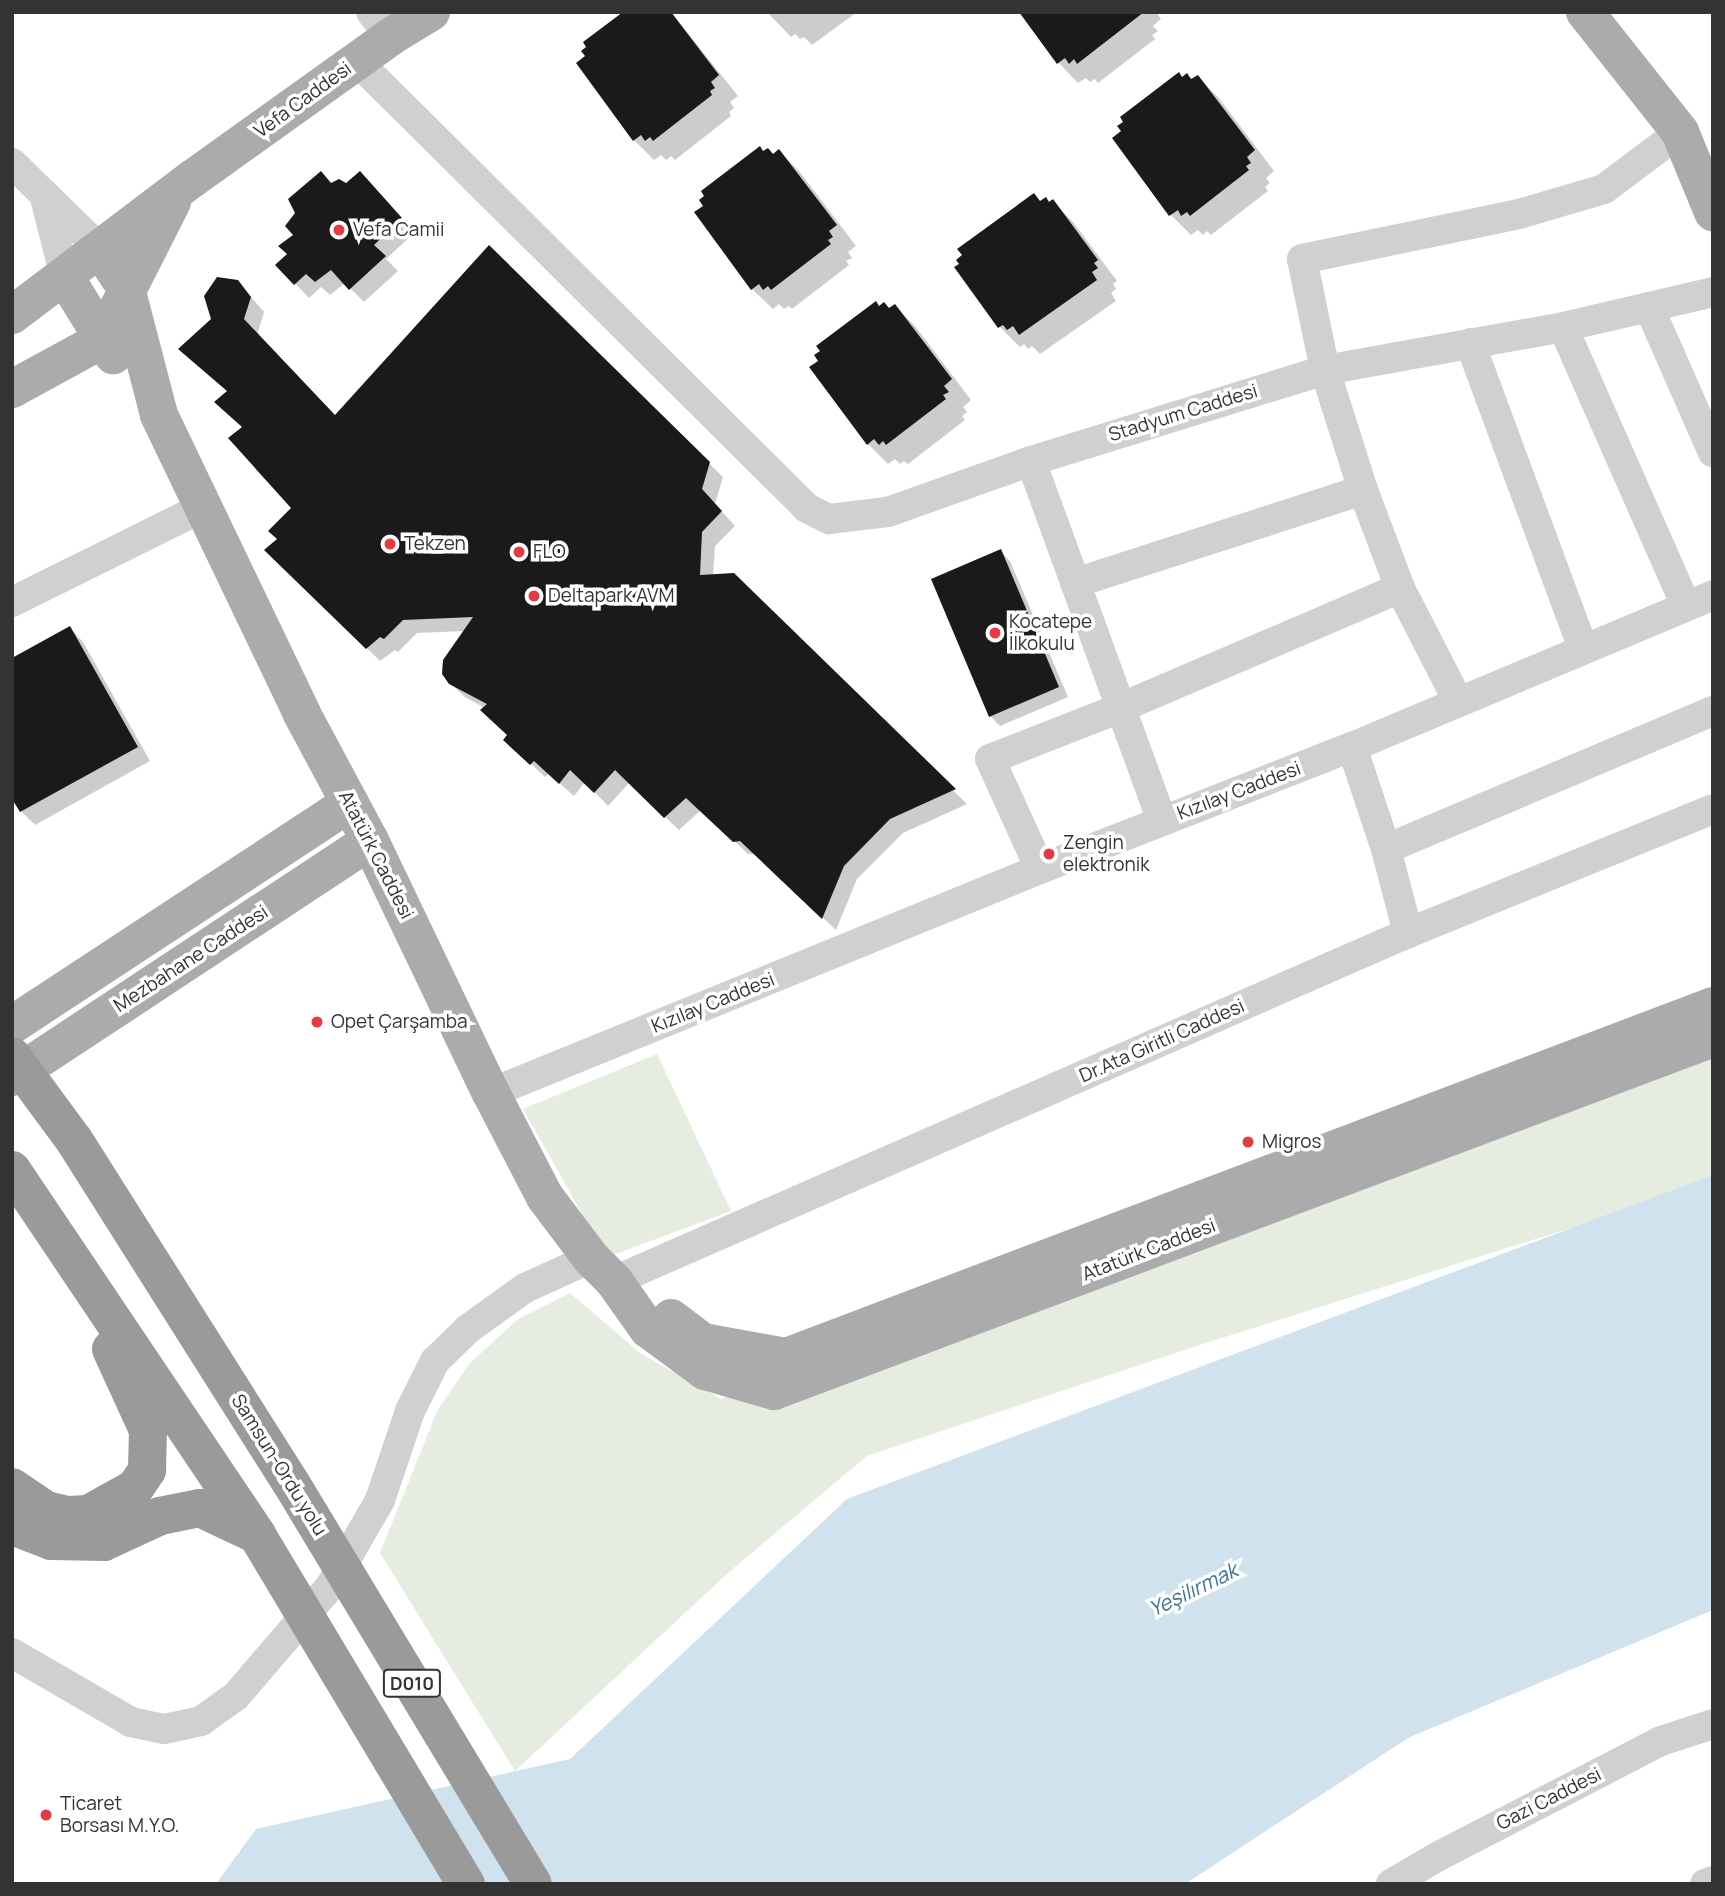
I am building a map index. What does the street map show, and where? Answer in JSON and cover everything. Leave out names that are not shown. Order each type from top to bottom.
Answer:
[{"type":"highway","name":"Samsun-Ordu yolu","points":[[12,1056],[74,1140],[291,1483],[533,1884]]},
{"type":"highway","name":"D010","points":[[19,1180],[257,1535],[466,1884]]},
{"type":"highway","points":[[12,1487],[46,1510],[68,1515],[88,1514],[135,1488],[147,1470],[148,1430],[58,1236]]},
{"type":"highway","points":[[12,1526],[51,1541],[104,1542],[160,1516],[200,1508],[257,1535]]},
{"type":"main road","name":"Vefa Caddesi","points":[[12,315],[357,61],[381,25],[431,12]]},
{"type":"main road","points":[[1585,12],[1680,132],[1713,212]]},
{"type":"main road","points":[[12,389],[102,340],[125,288],[178,191]]},
{"type":"main road","points":[[101,250],[125,288],[159,415]]},
{"type":"main road","points":[[65,277],[102,340],[159,415]]},
{"type":"main road","name":"Atatürk Caddesi","points":[[159,415],[302,714],[370,841],[491,1093],[545,1197],[648,1329],[705,1371],[774,1391],[1713,1038]]},
{"type":"main road","points":[[12,1025],[350,803]]},
{"type":"main road","name":"Mezbahane Caddesi","points":[[12,1077],[370,841]]},
{"type":"main road","name":"Atatürk Caddesi","points":[[602,1270],[703,1342],[786,1357],[1713,1006]]},
{"type":"street","name":"Stadyum Caddesi","points":[[357,61],[807,508],[829,519],[888,512],[1031,461],[1325,369],[1563,327],[1713,292]]},
{"type":"street","points":[[1458,701],[1400,587],[1363,490],[1325,369],[1302,259],[1519,214],[1604,189],[1680,132]]},
{"type":"street","points":[[12,163],[101,250]]},
{"type":"street","points":[[44,193],[65,277]]},
{"type":"street","points":[[1649,307],[1713,453]]},
{"type":"street","points":[[1563,327],[1699,601]]},
{"type":"street","points":[[1470,343],[1583,649]]},
{"type":"street","points":[[1031,461],[1162,821]]},
{"type":"street","points":[[1074,583],[1363,490]]},
{"type":"street","points":[[12,602],[203,507]]},
{"type":"street","points":[[1040,869],[990,759],[1120,708],[1400,587]]},
{"type":"street","name":"Kızılay Caddesi","points":[[491,1093],[1040,869],[1352,747],[1699,601]]},
{"type":"street","points":[[1386,849],[1713,712]]},
{"type":"street","points":[[1352,747],[1386,849],[1408,933]]},
{"type":"street","name":"Dr.Ata Giritli Caddesi","points":[[12,1653],[131,1722],[164,1729],[201,1721],[236,1696],[331,1585],[380,1500],[410,1411],[436,1361],[468,1329],[525,1288],[602,1270],[1408,933],[1713,809]]},
{"type":"street","name":"Gazi Caddesi","points":[[1391,1884],[1437,1857],[1661,1741],[1713,1724]]},
{"type":"street","points":[[1705,1884],[1713,1881]]},
{"type":"shaded area","points":[[1713,1047],[1713,1183],[1209,1342],[867,1456],[729,1572],[515,1771],[380,1553],[438,1409],[470,1363],[517,1320],[570,1293],[640,1353],[721,1399],[1340,1184]]},
{"type":"shaded area","points":[[657,1054],[731,1211],[613,1255],[598,1242],[523,1109]]},
{"type":"water","name":"Yeşilırmak","points":[[1713,1175],[1713,1610],[1408,1738],[1185,1884],[216,1884],[256,1829],[570,1759],[847,1499]]},
{"type":"building","points":[[623,12],[671,12],[719,75],[711,82],[715,88],[710,91],[712,95],[653,141],[650,137],[645,141],[641,135],[633,141],[576,63],[585,56],[581,51],[586,47],[583,42]]},
{"type":"building","points":[[1019,12],[1144,12],[1077,64],[1074,59],[1069,64],[1065,58],[1057,64]]},
{"type":"building","points":[[1179,72],[1182,77],[1187,73],[1191,79],[1198,75],[1255,150],[1247,157],[1251,163],[1246,166],[1249,170],[1190,216],[1187,212],[1181,216],[1178,210],[1169,216],[1112,138],[1121,131],[1117,126],[1123,122],[1120,117]]},
{"type":"building","points":[[760,146],[763,151],[768,148],[773,154],[779,149],[837,225],[829,231],[833,237],[828,240],[831,244],[771,290],[768,286],[763,290],[759,284],[751,290],[694,212],[703,206],[699,200],[704,196],[701,191]]},
{"type":"building","name":"Vefa Camii","points":[[321,171],[331,183],[339,179],[346,183],[360,171],[402,218],[374,245],[386,256],[349,290],[331,270],[315,282],[306,274],[294,285],[275,265],[287,254],[278,246],[293,235],[285,226],[295,213],[288,199]]},
{"type":"building","points":[[1034,193],[1040,201],[1046,197],[1049,202],[1053,199],[1098,260],[1094,263],[1098,268],[1092,272],[1097,280],[1019,335],[1013,326],[1007,330],[1003,325],[998,328],[954,267],[959,264],[956,260],[962,255],[957,249]]},
{"type":"building","name":"Deltapark AVM","points":[[489,245],[710,462],[702,489],[722,511],[702,532],[700,575],[734,573],[956,789],[890,819],[844,866],[822,919],[740,841],[733,842],[686,798],[664,818],[615,770],[594,793],[570,770],[559,784],[534,761],[530,765],[503,740],[507,735],[480,710],[487,704],[449,684],[442,674],[443,660],[473,617],[403,620],[384,639],[380,637],[366,649],[264,550],[277,539],[268,531],[291,508],[228,438],[242,427],[214,402],[227,391],[178,349],[211,319],[204,296],[217,277],[238,280],[251,297],[244,319],[335,415]]},
{"type":"building","points":[[876,301],[879,306],[884,302],[889,308],[895,304],[952,379],[944,386],[949,392],[943,395],[946,399],[886,445],[883,441],[879,445],[874,439],[867,445],[809,367],[818,361],[814,355],[820,351],[816,346]]},
{"type":"building","name":"Kocatepe İlkokulu","points":[[1001,549],[1059,687],[989,717],[931,579]]},
{"type":"building","points":[[70,626],[138,747],[20,812],[12,799],[12,658]]},
{"type":"place","name":"Vefa Camii","points":[[339,230]]},
{"type":"place","name":"Tekzen","points":[[390,544]]},
{"type":"place","name":"FLO","points":[[519,552]]},
{"type":"place","name":"Deltapark AVM","points":[[534,596]]},
{"type":"place","name":"Kocatepe İlkokulu","points":[[995,633]]},
{"type":"place","name":"Zengin elektronik","points":[[1049,854]]},
{"type":"place","name":"Opet Çarşamba","points":[[317,1022]]},
{"type":"place","name":"Migros","points":[[1248,1142]]},
{"type":"place","name":"Ticaret Borsası M.Y.O.","points":[[46,1815]]}]
